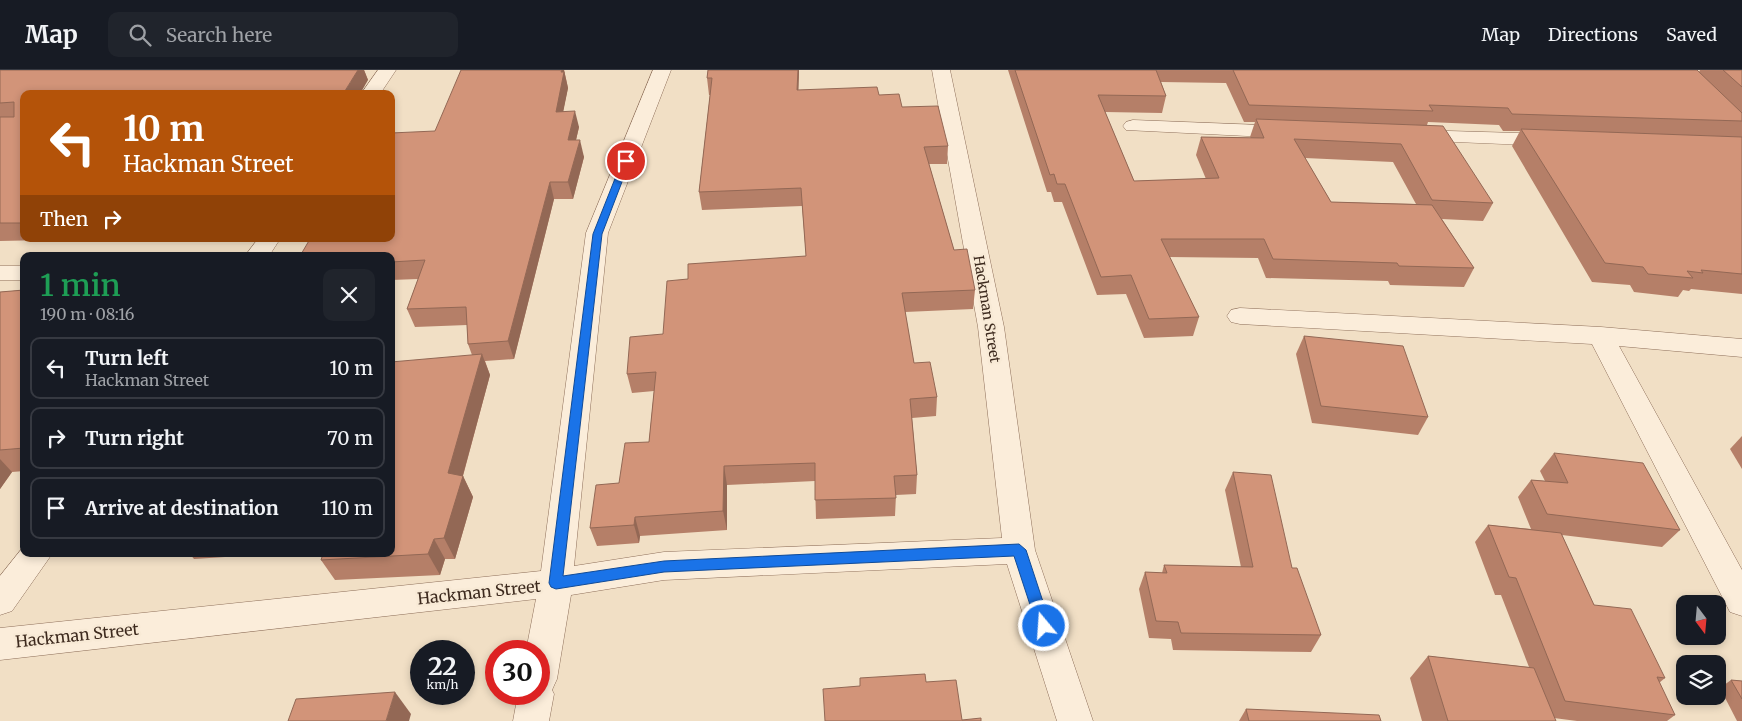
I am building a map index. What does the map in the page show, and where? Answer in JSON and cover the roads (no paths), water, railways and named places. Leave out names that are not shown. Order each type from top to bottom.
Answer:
[{"type":"street","points":[[373,90],[387,70]]},
{"type":"street","points":[[546,640],[556,583],[597,234],[662,70]]},
{"type":"street","name":"Hackman Street","points":[[941,70],[991,326],[1019,550],[1075,721]]},
{"type":"street","points":[[1133,126],[1302,132]]},
{"type":"street","points":[[1392,135],[1572,141]]},
{"type":"street","points":[[0,273],[20,273]]},
{"type":"street","points":[[1240,316],[1601,336],[1742,348]]},
{"type":"street","points":[[1601,336],[1742,602]]},
{"type":"street","name":"Hackman Street","points":[[0,644],[556,583],[664,566],[1019,550]]},
{"type":"street","points":[[0,602],[34,557]]},
{"type":"street","points":[[531,721],[534,705]]}]
